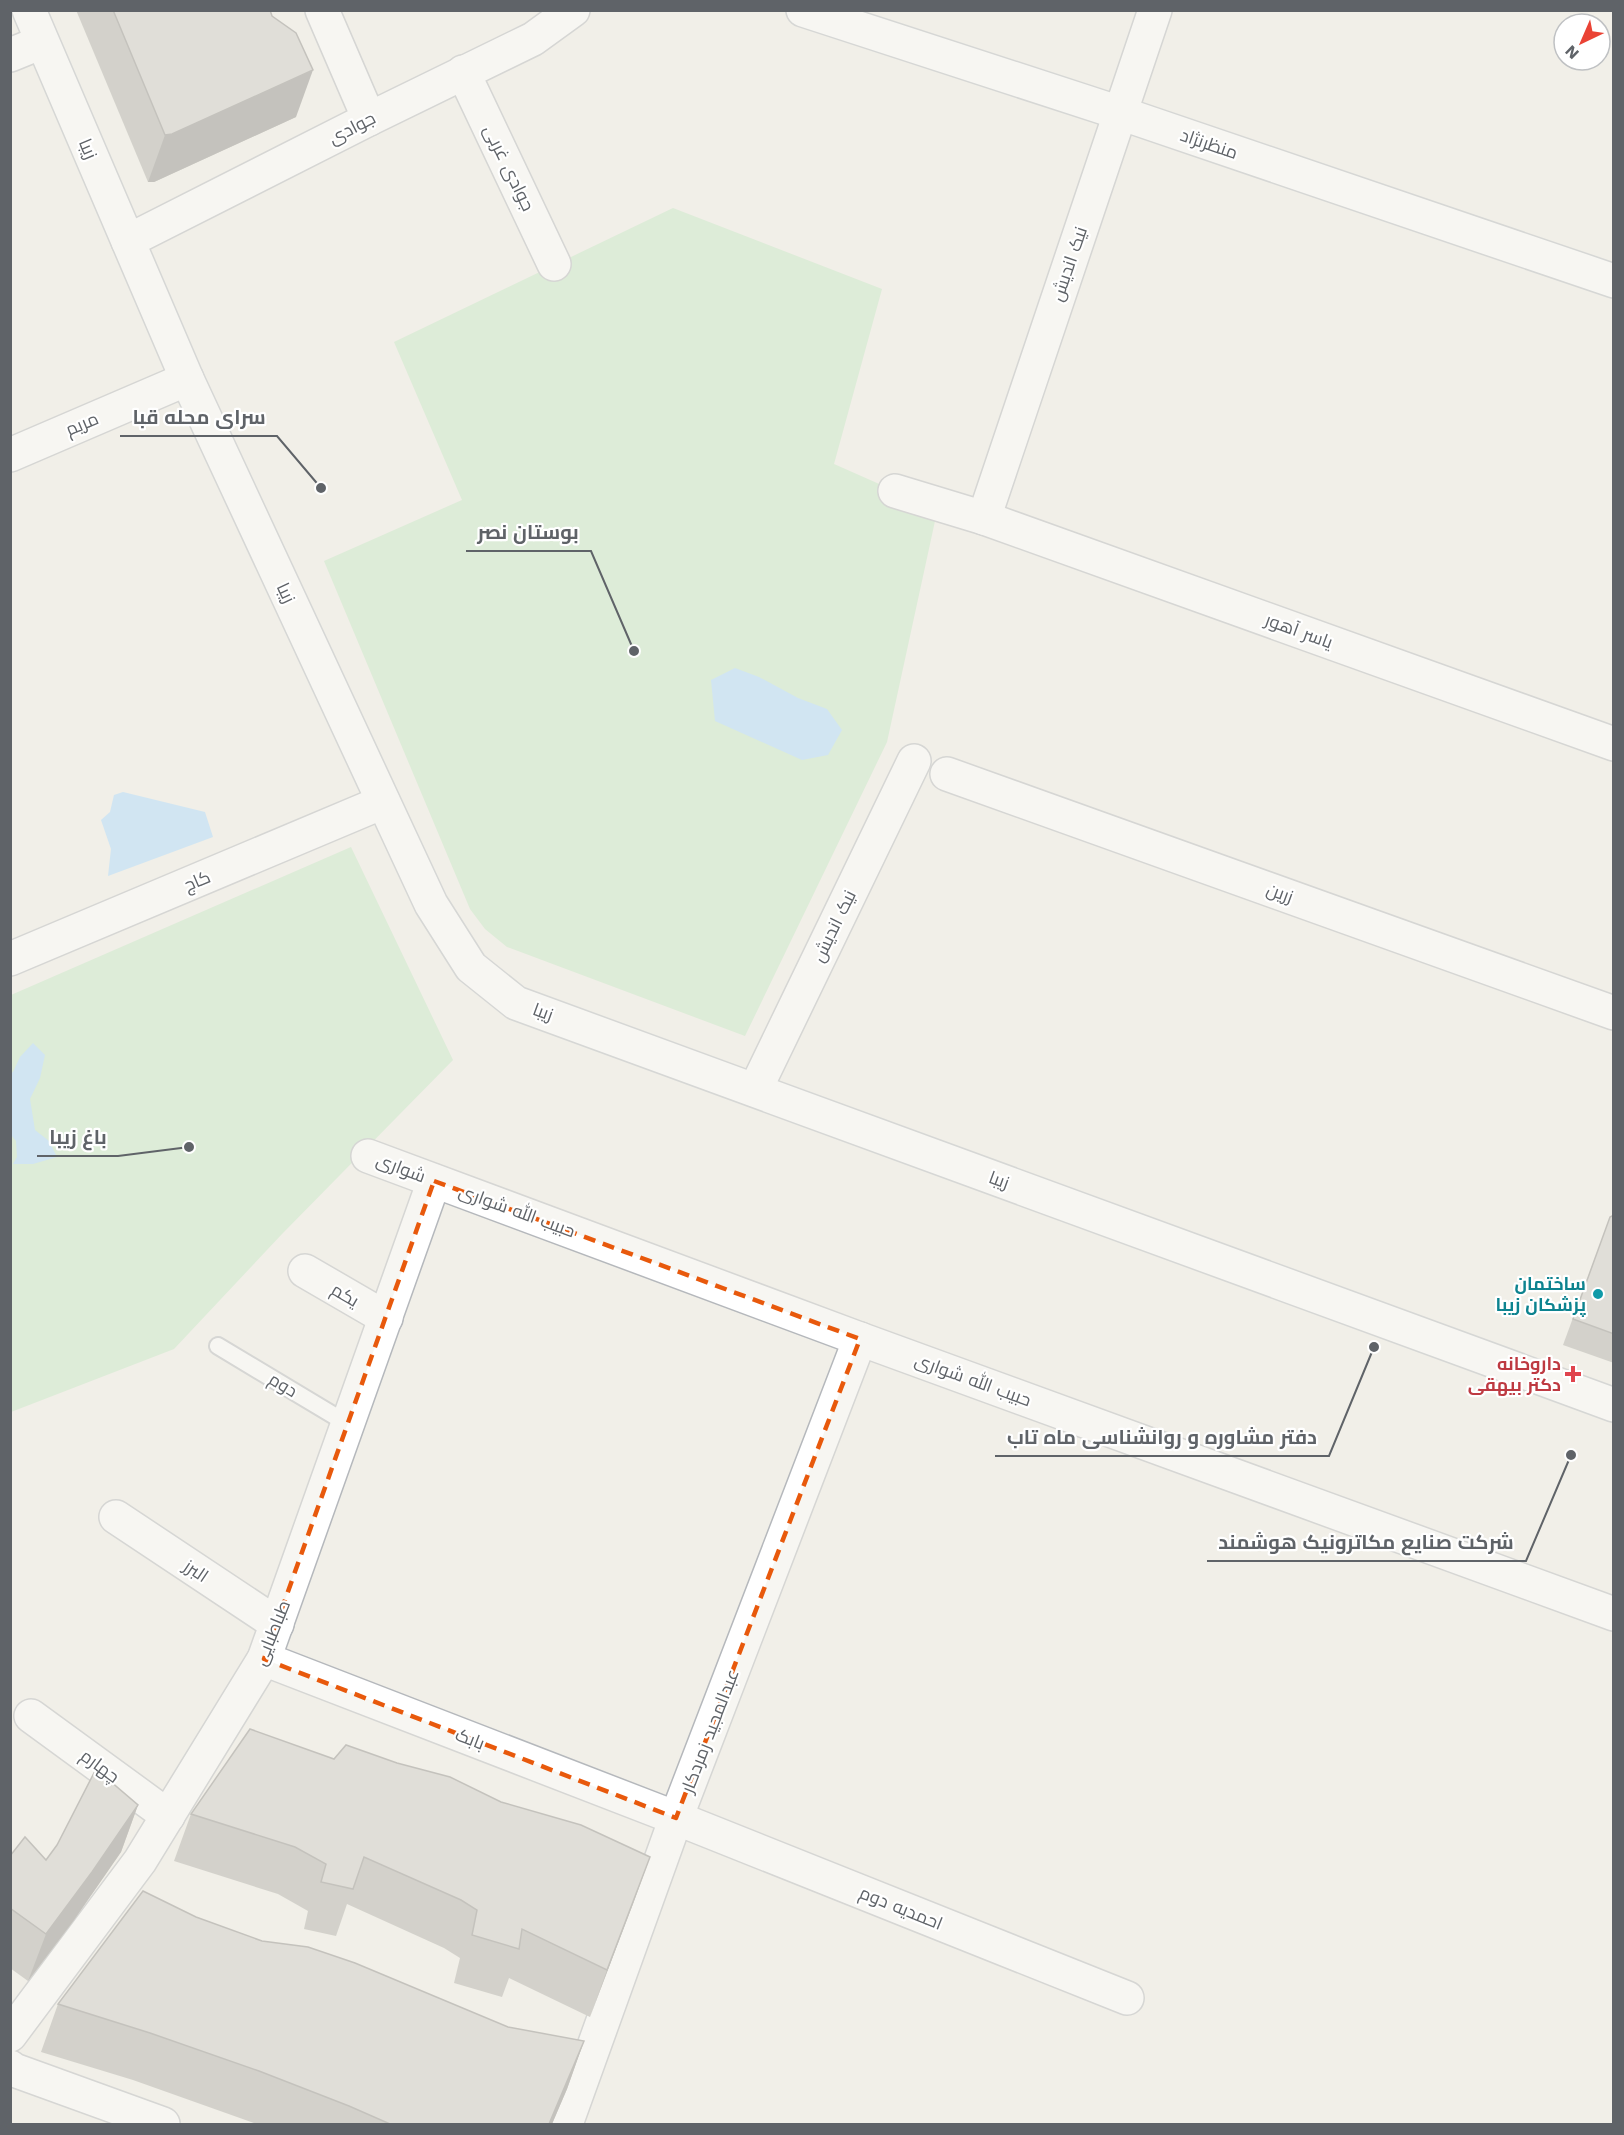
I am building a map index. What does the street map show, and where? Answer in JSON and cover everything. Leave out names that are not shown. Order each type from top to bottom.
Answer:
[{"type":"street","name":"زیبا","points":[[29,10],[187,379],[430,904],[471,967],[516,1003],[1614,1405]]},
{"type":"street","points":[[322,10],[369,119]]},
{"type":"street","name":"جوادی","points":[[128,241],[533,39],[573,10]]},
{"type":"street","name":"منظرنژاد","points":[[803,10],[1120,113],[1614,281]]},
{"type":"street","name":"نیک اندیش","points":[[984,518],[1155,10]]},
{"type":"street","points":[[10,55],[42,42]]},
{"type":"street","name":"جوادی غربی","points":[[463,72],[554,264]]},
{"type":"street","name":"مریم","points":[[10,455],[187,379]]},
{"type":"street","name":"یاسر آهور","points":[[895,491],[984,518],[1614,744]]},
{"type":"street","name":"نیک اندیش","points":[[755,1090],[914,761]]},
{"type":"street","name":"زرین","points":[[947,774],[1614,1013]]},
{"type":"street","name":"کاج","points":[[10,959],[383,802]]},
{"type":"street","name":"شواری","points":[[368,1156],[434,1180]]},
{"type":"street","name":"طباطبایی","points":[[10,2035],[140,1861],[264,1659],[434,1180]]},
{"type":"street","name":"حبیب الله شواری","points":[[434,1180],[860,1339],[1614,1614]]},
{"type":"street","name":"یکم","points":[[305,1271],[386,1318]]},
{"type":"street","name":"عبدالمجید زمردکار","points":[[566,2124],[676,1818],[860,1339]]},
{"type":"street","name":"البرز","points":[[116,1517],[277,1624]]},
{"type":"street","name":"بابک","points":[[264,1659],[676,1818]]},
{"type":"street","name":"چهارم","points":[[31,1716],[168,1816]]},
{"type":"street","name":"احمدیه دوم","points":[[676,1818],[1126,1998]]},
{"type":"street","points":[[10,2067],[163,2124]]},
{"type":"lane","name":"دوم","points":[[218,1346],[348,1424]]},
{"type":"highlighted area","points":[[434,1181],[860,1339],[676,1818],[264,1659]]},
{"type":"green space","points":[[673,208],[882,289],[834,464],[895,491],[935,521],[887,742],[745,1036],[507,947],[485,929],[470,909],[324,561],[462,500],[394,342]]},
{"type":"green space","points":[[351,847],[453,1060],[282,1234],[174,1349],[11,1412],[11,995]]},
{"type":"water","points":[[735,668],[827,709],[842,730],[828,755],[802,760],[715,721],[711,680]]},
{"type":"water","points":[[123,792],[205,812],[213,837],[108,876],[111,849],[101,820],[110,812],[114,795]]},
{"type":"water","points":[[33,1043],[45,1055],[40,1078],[30,1099],[35,1130],[49,1141],[57,1157],[33,1164],[13,1164],[17,1157],[16,1141],[11,1135],[11,1073],[20,1057]]},
{"type":"building","points":[[113,10],[270,10],[272,16],[296,33],[313,70],[172,134],[165,135]]},
{"type":"building","name":"ساختمان پزشکان زیبا","points":[[1614,1215],[1614,1334],[1573,1319],[1610,1217]]},
{"type":"building","points":[[250,1729],[334,1759],[346,1745],[397,1763],[450,1777],[501,1802],[581,1825],[650,1857],[607,1970],[522,1929],[519,1949],[472,1935],[477,1910],[461,1900],[364,1857],[353,1889],[321,1882],[326,1864],[295,1847],[191,1814]]},
{"type":"building","points":[[96,1769],[138,1805],[46,1934],[10,1908],[10,1856],[25,1837],[46,1860],[57,1845]]},
{"type":"building","points":[[143,1891],[196,1917],[262,1941],[308,1947],[355,1963],[508,2027],[584,2041],[549,2124],[390,2124],[259,2071],[58,2004]]},
{"type":"place","name":"سرای محله قبا","points":[[321,488]]},
{"type":"place","name":"بوستان نصر","points":[[634,651]]},
{"type":"place","name":"باغ زیبا","points":[[189,1147]]},
{"type":"place","name":"ساختمان پزشکان زیبا","points":[[1598,1294]]},
{"type":"place","name":"دفتر مشاوره و روانشناسی ماه تاب","points":[[1374,1347]]},
{"type":"place","name":"داروخانه دکتر بیهقی","points":[[1573,1374]]},
{"type":"place","name":"شرکت صنایع مکاترونیک هوشمند","points":[[1571,1455]]}]
